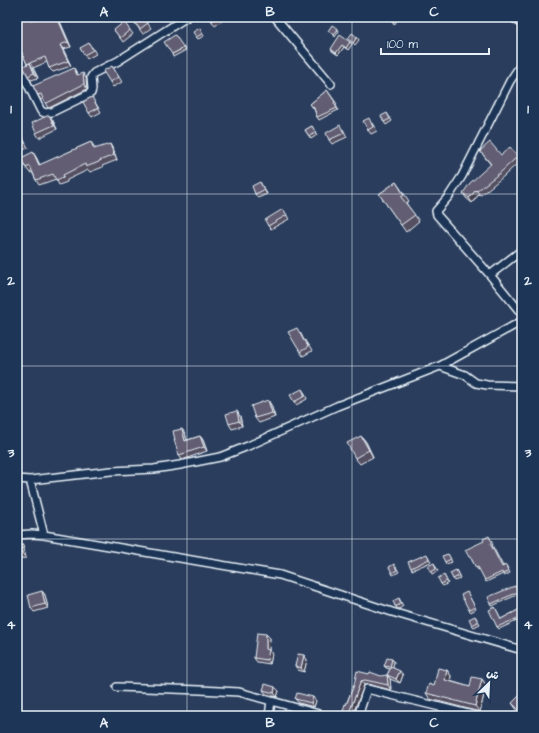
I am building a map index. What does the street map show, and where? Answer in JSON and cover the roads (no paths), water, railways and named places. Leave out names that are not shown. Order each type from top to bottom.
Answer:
[{"type":"street","points":[[17,22],[25,17]]},
{"type":"street","points":[[17,63],[41,111],[45,113],[52,112],[91,92],[91,77],[94,73],[118,61],[187,17]]},
{"type":"street","points":[[275,17],[330,84]]},
{"type":"street","points":[[512,17],[522,24]]},
{"type":"street","points":[[522,63],[510,81],[462,176],[450,196],[436,211],[437,215],[522,314]]},
{"type":"street","points":[[490,275],[522,250]]},
{"type":"street","points":[[17,479],[30,480],[111,471],[154,469],[220,456],[248,446],[337,406],[440,366],[522,321]]},
{"type":"street","points":[[440,366],[476,382],[487,385],[522,386]]},
{"type":"street","points":[[30,480],[44,535]]},
{"type":"street","points":[[17,536],[32,534],[44,535],[283,576],[392,612],[522,650]]},
{"type":"street","points":[[117,687],[224,691],[244,694],[326,716]]},
{"type":"street","points":[[358,716],[367,689],[476,716]]},
{"type":"street","points":[[269,716],[271,701]]}]
